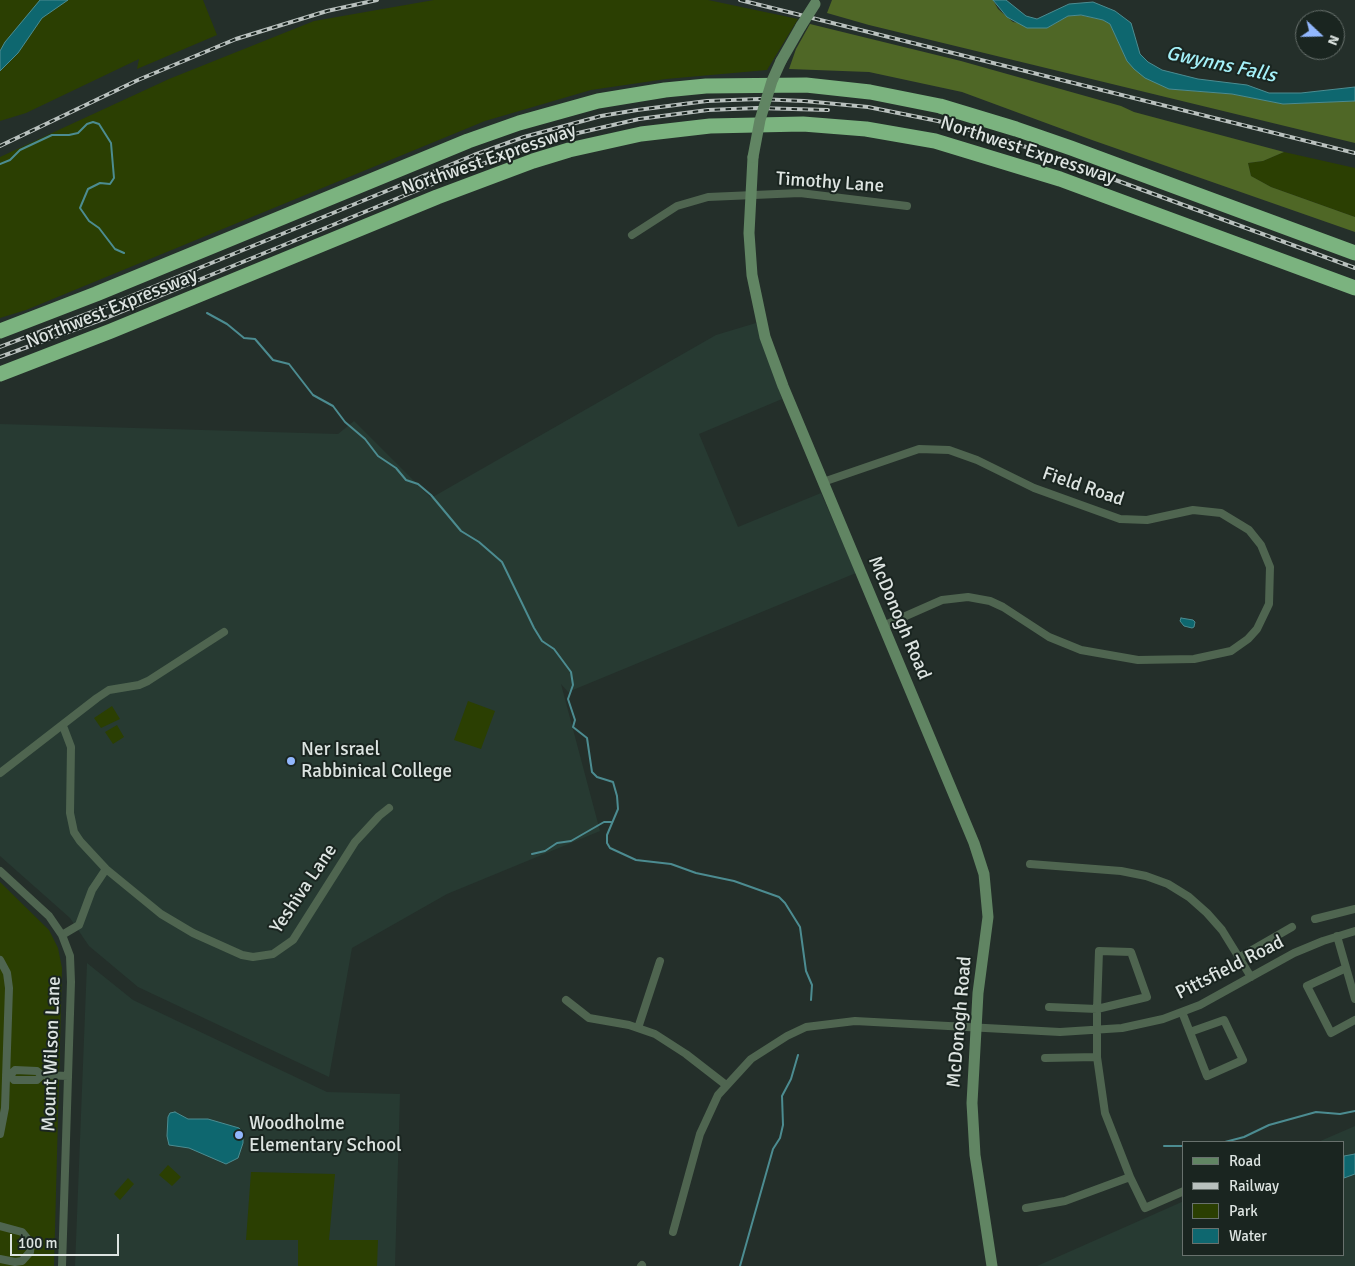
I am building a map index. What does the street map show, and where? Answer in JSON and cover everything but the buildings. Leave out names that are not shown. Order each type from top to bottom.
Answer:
[{"type":"highway","name":"Northwest Expressway","points":[[0,331],[459,145],[519,123],[598,101],[665,90],[706,86],[806,85],[870,92],[940,106],[1062,144],[1355,253]]},
{"type":"highway","name":"Northwest Expressway","points":[[0,374],[111,332],[437,197],[525,164],[569,150],[641,134],[710,126],[803,124],[866,129],[935,141],[1060,179],[1355,288]]},
{"type":"main road","name":"McDonogh Road","points":[[817,2],[781,61],[772,81],[760,120],[753,157],[750,195],[749,233],[752,275],[759,314],[783,386],[974,843],[984,874],[988,917],[976,1027],[972,1085],[973,1137],[992,1266]]},
{"type":"street","name":"Timothy Lane","points":[[632,235],[655,218],[689,201],[708,197],[800,193],[907,206]]},
{"type":"street","name":"Field Road","points":[[823,482],[919,449],[949,450],[977,460],[1034,488],[1120,519],[1147,520],[1193,510],[1221,513],[1249,530],[1261,545],[1270,567],[1269,604],[1257,629],[1231,651],[1194,660],[1138,660],[1080,650],[1049,637],[1003,607],[968,597],[942,600],[883,626]]},
{"type":"street","points":[[0,773],[109,690],[139,685],[148,681],[224,632]]},
{"type":"street","name":"Yeshiva Lane","points":[[62,726],[71,747],[70,813],[74,832],[80,841],[106,869],[162,914],[188,931],[242,955],[253,957],[273,954],[293,940],[355,842],[389,808]]},
{"type":"street","points":[[1030,864],[1127,872],[1168,884],[1189,897],[1207,913],[1252,977]]},
{"type":"street","points":[[62,935],[79,925],[92,890],[106,869]]},
{"type":"street","name":"Mount Wilson Lane","points":[[0,871],[42,908],[62,935],[71,968],[62,1266]]},
{"type":"street","points":[[1315,919],[1355,909]]},
{"type":"street","points":[[1240,958],[1292,927]]},
{"type":"street","name":"Pittsfield Road","points":[[673,1232],[700,1134],[711,1108],[726,1085],[765,1048],[806,1028],[855,1021],[1060,1032],[1098,1031],[1143,1024],[1182,1012],[1217,997],[1294,954],[1337,936],[1355,931]]},
{"type":"street","points":[[1337,936],[1355,999]]},
{"type":"street","points":[[1050,1007],[1097,1009],[1147,997],[1131,952],[1099,951],[1097,1009],[1097,1057],[1105,1113],[1145,1208],[1182,1192]]},
{"type":"street","points":[[0,960],[8,980],[4,1013],[5,1108],[0,1134]]},
{"type":"street","points":[[638,1028],[660,961]]},
{"type":"street","points":[[1346,968],[1307,986],[1331,1033],[1355,1020]]},
{"type":"street","points":[[566,1000],[589,1018],[638,1028],[674,1045],[726,1085]]},
{"type":"street","points":[[1182,1012],[1207,1076],[1243,1060],[1224,1020],[1190,1032]]},
{"type":"street","points":[[1045,1058],[1097,1057]]},
{"type":"street","points":[[5,1074],[14,1080],[37,1080],[42,1075],[68,1076]]},
{"type":"street","points":[[1026,1208],[1064,1201],[1130,1176]]},
{"type":"street","points":[[0,1226],[22,1232],[31,1243],[30,1252],[22,1261],[15,1262],[0,1259]]},
{"type":"shaded area","name":"Ner Israel Rabbinical College","points":[[756,323],[782,399],[699,434],[738,527],[821,493],[856,573],[568,692],[561,684],[600,831],[447,894],[352,948],[329,1077],[138,987],[89,946],[70,918],[0,856],[0,424],[338,434],[354,421],[431,498],[716,335]]},
{"type":"shaded area","name":"Woodholme Elementary School","points":[[87,963],[133,1000],[327,1092],[400,1094],[395,1266],[75,1266]]},
{"type":"shaded area","points":[[1355,1126],[1355,1266],[1037,1266],[1182,1202],[1182,1256],[1345,1256],[1345,1141],[1320,1141]]},
{"type":"green space","points":[[0,0],[203,0],[217,35],[137,69],[139,59],[26,113],[0,121]]},
{"type":"green space","points":[[434,0],[708,0],[798,19],[767,70],[666,79],[591,90],[485,121],[26,310],[0,318],[0,157],[169,79],[314,21]]},
{"type":"green space","points":[[832,0],[993,0],[998,9],[1013,22],[1047,28],[1068,16],[1080,15],[1103,20],[1110,24],[1127,61],[1169,89],[1232,94],[1283,104],[1355,101],[1355,143],[869,25],[827,13]]},
{"type":"green space","points":[[810,24],[961,61],[1121,106],[1134,112],[1284,152],[1263,161],[1248,163],[1251,176],[1271,187],[1355,217],[1355,232],[1092,140],[962,92],[869,72],[789,69],[796,49]]},
{"type":"green space","points":[[1284,152],[1355,168],[1355,217],[1271,187],[1251,176],[1248,163],[1263,161]]},
{"type":"green space","points":[[468,701],[495,711],[481,749],[454,740]]},
{"type":"green space","points":[[112,706],[120,719],[101,728],[94,718]]},
{"type":"green space","points":[[117,725],[124,737],[113,744],[105,732]]},
{"type":"green space","points":[[0,882],[49,930],[58,948],[62,968],[54,1266],[0,1266]]},
{"type":"green space","points":[[168,1165],[181,1177],[172,1186],[159,1175]]},
{"type":"green space","points":[[251,1172],[335,1174],[329,1240],[378,1240],[377,1266],[298,1266],[298,1240],[246,1240]]},
{"type":"green space","points":[[128,1178],[134,1184],[120,1200],[114,1194]]},
{"type":"water","points":[[40,0],[68,0],[42,18],[18,53],[0,71],[0,51],[5,42]]},
{"type":"water","name":"Gwynns Falls","points":[[993,0],[1006,0],[1026,16],[1037,19],[1069,4],[1093,2],[1115,11],[1131,23],[1140,54],[1148,62],[1162,70],[1198,79],[1247,85],[1269,93],[1301,93],[1355,87],[1355,101],[1283,104],[1232,94],[1169,89],[1145,78],[1134,69],[1127,61],[1110,24],[1103,20],[1081,15],[1068,16],[1047,28],[1027,28],[1007,17]]},
{"type":"water","points":[[1181,618],[1193,620],[1195,622],[1194,627],[1184,626],[1180,621]]},
{"type":"water","points":[[175,1112],[188,1119],[208,1119],[239,1128],[243,1133],[243,1143],[238,1158],[226,1164],[189,1148],[169,1145],[167,1136],[168,1117],[170,1113]]},
{"type":"water","points":[[1355,1154],[1355,1174],[1345,1178],[1345,1156]]},
{"type":"waterway","points":[[0,164],[10,160],[20,150],[52,135],[78,133],[87,124],[93,122],[99,124],[111,143],[114,178],[110,184],[100,183],[88,189],[80,208],[89,221],[99,228],[115,249],[124,253]]},
{"type":"waterway","points":[[207,313],[227,324],[244,338],[255,339],[273,360],[289,364],[313,395],[333,406],[345,422],[365,439],[378,456],[396,468],[406,480],[418,484],[431,495],[461,531],[479,542],[502,562],[542,641],[554,649],[571,672],[573,685],[568,699],[575,720],[573,727],[587,738],[592,772],[597,777],[613,782],[618,809],[607,835],[607,843],[610,848],[636,860],[671,864],[696,873],[734,881],[779,897],[800,927],[806,971],[812,985],[811,1000]]},
{"type":"waterway","points":[[532,854],[545,851],[557,843],[571,841],[604,822],[611,822]]},
{"type":"waterway","points":[[740,1266],[773,1149],[780,1138],[783,1125],[782,1096],[791,1079],[798,1055]]},
{"type":"waterway","points":[[1229,1141],[1244,1137],[1269,1125],[1316,1112],[1340,1114],[1355,1111]]},
{"type":"waterway","points":[[1164,1146],[1182,1146]]},
{"type":"railway","points":[[0,146],[138,80],[236,39],[327,11],[377,0]]},
{"type":"railway","points":[[740,0],[1355,153]]},
{"type":"railway","points":[[0,347],[102,308],[474,155],[524,137],[601,116],[707,101],[758,99],[804,101],[868,107],[938,121],[1012,142],[1355,268]]},
{"type":"railway","points":[[0,357],[106,318],[479,165],[565,136],[639,119],[708,110],[757,108],[828,110]]},
{"type":"place","name":"Ner Israel Rabbinical College","points":[[291,761]]},
{"type":"place","name":"Woodholme Elementary School","points":[[239,1135]]}]
